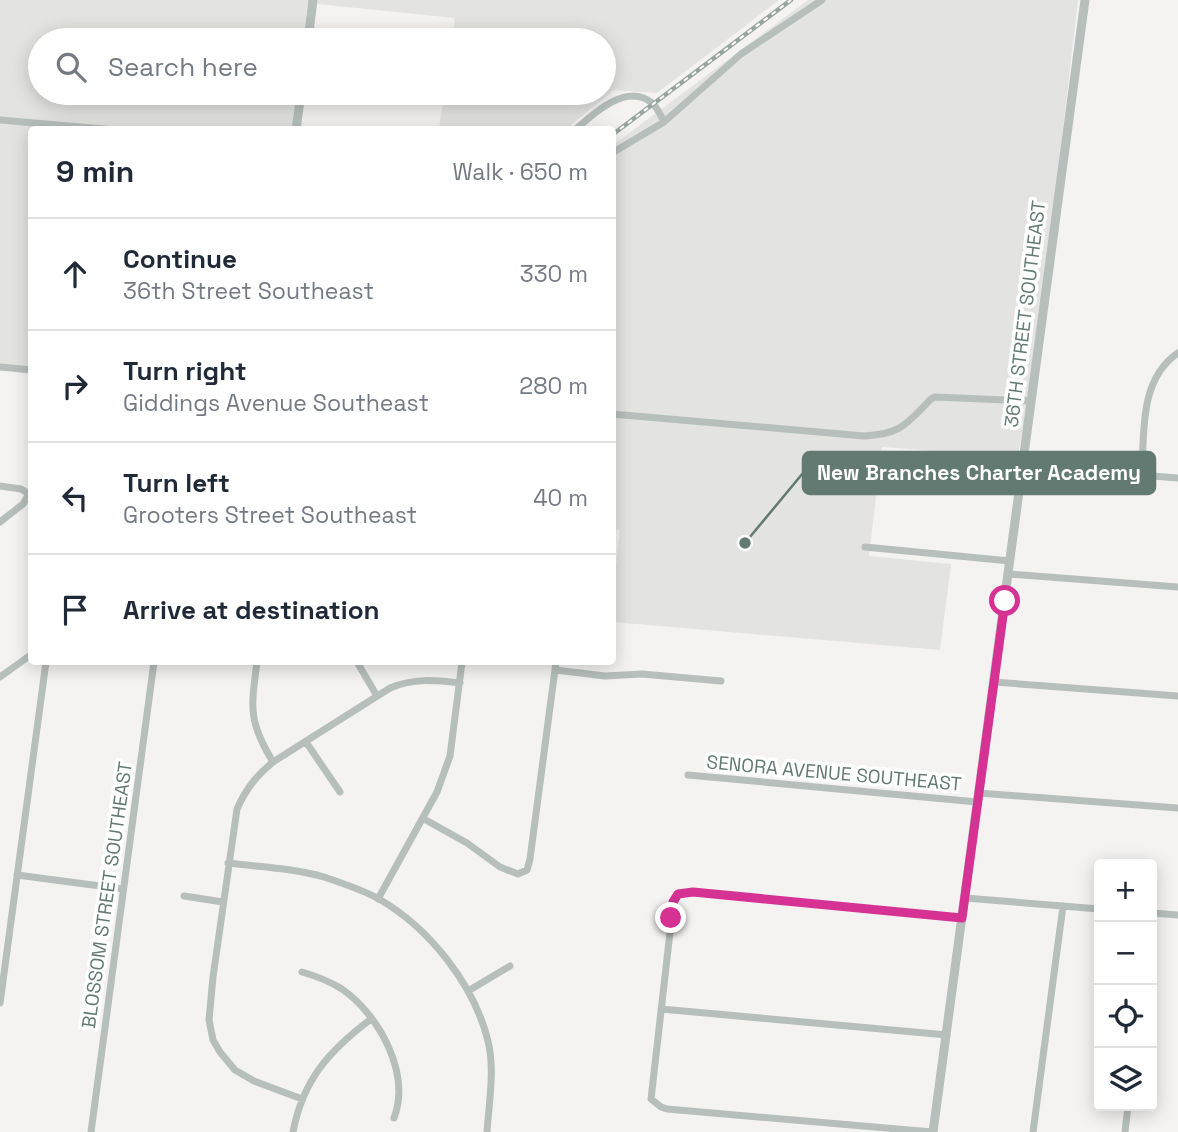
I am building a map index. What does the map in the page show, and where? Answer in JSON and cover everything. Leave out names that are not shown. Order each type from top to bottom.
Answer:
[{"type":"street","points":[[310,28],[313,0]]},
{"type":"street","points":[[616,151],[664,121],[741,54],[822,0]]},
{"type":"street","name":"36TH STREET SOUTHEAST","points":[[932,1132],[1084,0]]},
{"type":"street","points":[[616,100],[640,96],[654,104],[664,121]]},
{"type":"street","points":[[297,126],[299,105]]},
{"type":"street","points":[[579,126],[607,105]]},
{"type":"street","points":[[0,120],[52,126]]},
{"type":"street","points":[[1142,475],[1147,402],[1160,371],[1178,353]]},
{"type":"street","points":[[0,367],[28,370]]},
{"type":"street","points":[[616,414],[864,436],[892,433],[906,425],[935,397],[1031,401]]},
{"type":"street","points":[[1023,466],[1178,478]]},
{"type":"street","points":[[0,486],[21,489],[28,493]]},
{"type":"street","points":[[0,523],[28,497]]},
{"type":"street","points":[[865,547],[1010,561]]},
{"type":"street","points":[[1009,574],[1178,587]]},
{"type":"street","points":[[0,677],[28,657]]},
{"type":"street","points":[[0,1003],[46,665]]},
{"type":"street","name":"BLOSSOM STREET SOUTHEAST","points":[[90,1132],[154,665]]},
{"type":"street","points":[[257,665],[252,698],[253,719],[258,737],[273,762]]},
{"type":"street","points":[[359,665],[377,696]]},
{"type":"street","points":[[378,899],[438,792],[450,757],[462,665]]},
{"type":"street","points":[[424,819],[500,867],[518,874],[527,870],[556,666],[606,676],[642,674],[721,681]]},
{"type":"street","points":[[302,1099],[254,1081],[234,1070],[213,1040],[209,1006],[233,824],[244,792],[273,762],[377,696],[404,682],[426,679],[460,683]]},
{"type":"street","points":[[994,682],[1178,696]]},
{"type":"street","points":[[306,742],[340,792]]},
{"type":"street","name":"SENORA AVENUE SOUTHEAST","points":[[688,775],[978,797],[1178,808]]},
{"type":"street","points":[[228,863],[322,877],[378,899],[410,922],[429,940],[468,991],[488,1042],[491,1084],[487,1132]]},
{"type":"street","points":[[18,875],[124,889]]},
{"type":"street","points":[[932,1132],[660,1107],[651,1099],[673,906],[678,894],[693,892],[962,918]]},
{"type":"street","points":[[184,897],[223,902]]},
{"type":"street","points":[[965,898],[1094,908]]},
{"type":"street","points":[[1033,1132],[1063,905]]},
{"type":"street","points":[[1157,913],[1178,915]]},
{"type":"street","points":[[468,991],[509,966]]},
{"type":"street","points":[[302,972],[342,989],[371,1018],[383,1036],[395,1070],[399,1098],[394,1118]]},
{"type":"street","points":[[661,1009],[947,1035]]},
{"type":"street","points":[[293,1132],[302,1099],[314,1074],[332,1051],[371,1018]]},
{"type":"street","points":[[1125,1132],[1127,1111]]},
{"type":"shaded area","points":[[0,0],[779,0],[657,93],[616,90],[616,28],[454,28],[455,18],[308,3],[305,28],[28,28],[28,105],[296,105],[293,126],[28,126],[28,369],[0,369]]},
{"type":"shaded area","points":[[808,0],[1078,0],[1031,401],[1017,457],[882,447],[869,556],[951,564],[940,650],[616,622],[616,565],[620,530],[616,529],[616,143]]},
{"type":"shaded area","points":[[442,105],[596,105],[570,126],[439,126]]},
{"type":"railway","points":[[616,132],[791,0]]},
{"type":"place","name":"New Branches Charter Academy","points":[[745,543]]},
{"type":"route","points":[[671,918],[673,902],[678,894],[693,892],[962,918],[1005,601]]}]
